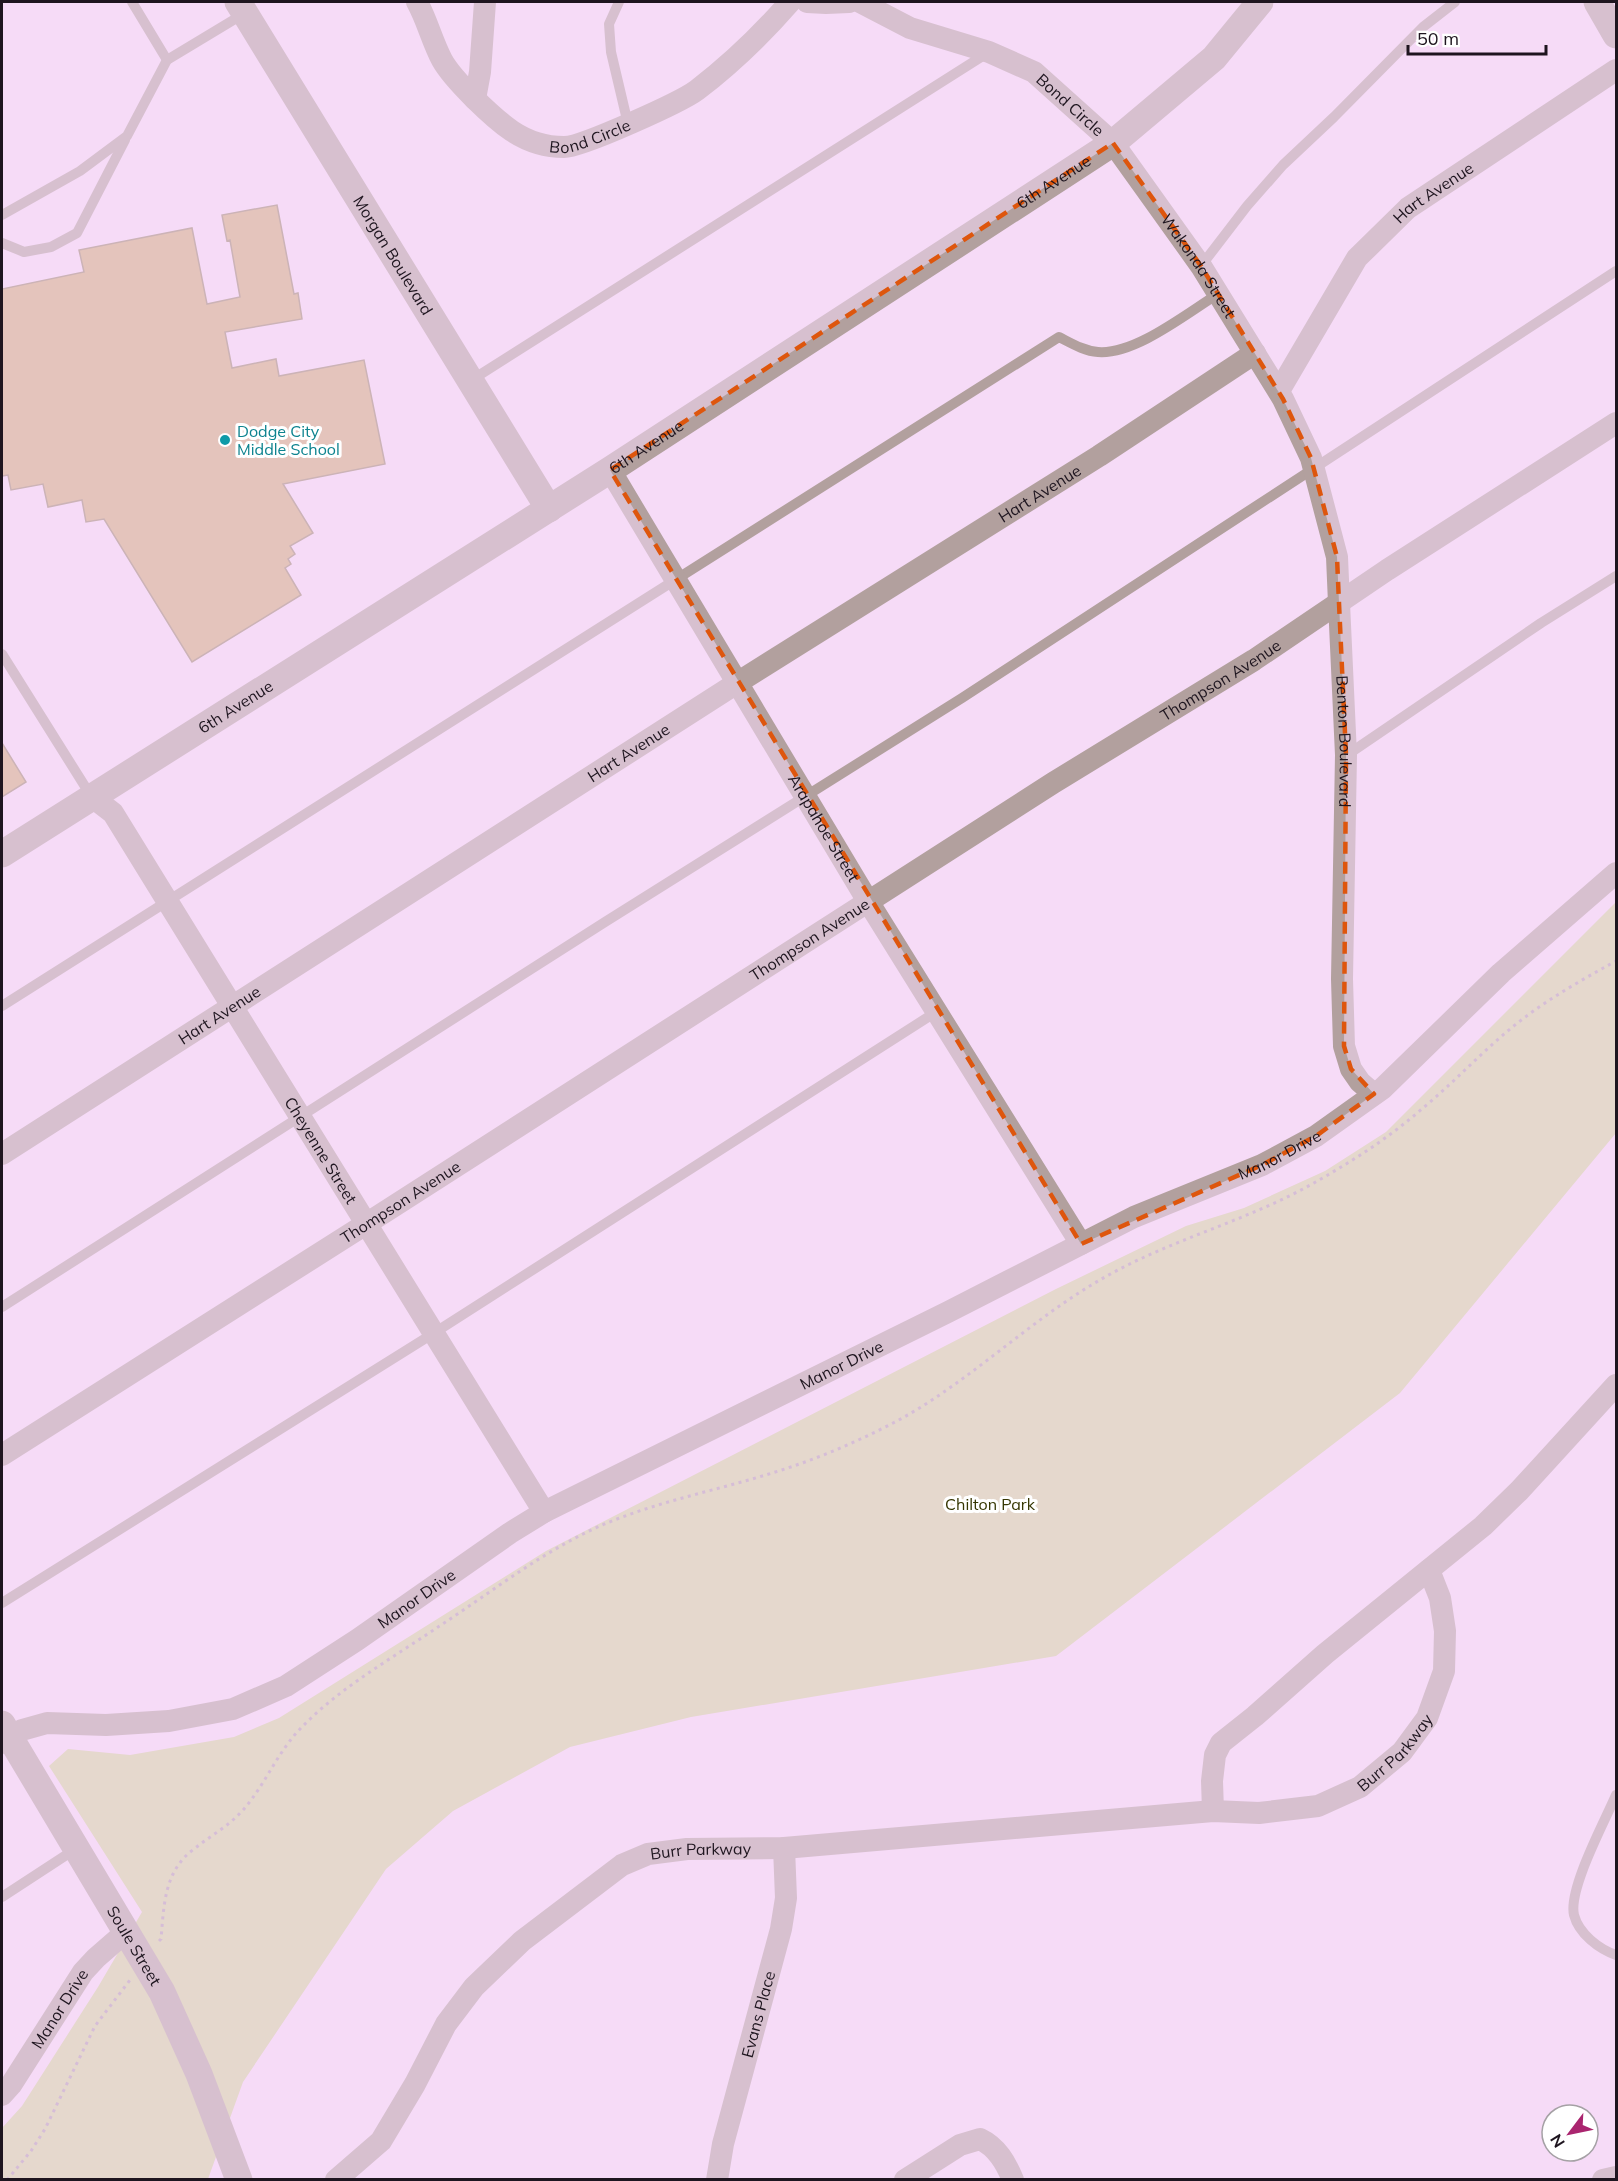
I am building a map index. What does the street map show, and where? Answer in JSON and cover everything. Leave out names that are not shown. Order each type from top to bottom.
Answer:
[{"type":"street","name":"Bond Circle","points":[[417,2],[443,61],[475,99],[513,132],[538,144],[566,148],[628,124],[696,91],[766,30],[790,2]]},
{"type":"street","points":[[475,99],[480,72],[485,2]]},
{"type":"street","points":[[807,2],[849,2]]},
{"type":"street","name":"Bond Circle","points":[[860,2],[910,28],[989,52],[1034,72],[1113,143]]},
{"type":"street","name":"6th Avenue","points":[[2,854],[610,470],[1113,143],[1214,58],[1260,2]]},
{"type":"street","points":[[1597,2],[1617,34]]},
{"type":"street","name":"Morgan Boulevard","points":[[241,7],[549,509]]},
{"type":"street","name":"Hart Avenue","points":[[1279,391],[1357,258],[1407,208],[1617,70]]},
{"type":"street","name":"Wakonda Street","points":[[1113,143],[1201,266],[1279,391]]},
{"type":"street","name":"Hart Avenue","points":[[2,1154],[737,683],[1099,456],[1255,353]]},
{"type":"street","name":"Benton Boulevard","points":[[1279,391],[1311,458],[1337,557],[1346,756],[1342,979],[1344,1046],[1352,1069],[1360,1082],[1374,1094]]},
{"type":"street","name":"Thompson Avenue","points":[[2,1455],[869,903],[1053,783],[1254,660],[1617,423]]},
{"type":"street","name":"Arapahoe Street","points":[[610,470],[869,903],[1081,1244]]},
{"type":"street","name":"Cheyenne Street","points":[[91,796],[112,813],[544,1512]]},
{"type":"street","name":"Manor Drive","points":[[4,1735],[47,1723],[106,1725],[168,1721],[233,1709],[286,1686],[544,1512],[1134,1217],[1262,1165],[1316,1136],[1382,1089],[1502,973],[1617,873]]},
{"type":"street","points":[[1213,1811],[1212,1780],[1215,1755],[1221,1743],[1325,1654],[1483,1526],[1519,1491],[1617,1385]]},
{"type":"street","name":"Burr Parkway","points":[[336,2180],[381,2141],[415,2084],[446,2024],[474,1987],[522,1941],[622,1865],[648,1854],[687,1849],[784,1848],[1213,1811],[1259,1813],[1318,1806],[1360,1787],[1402,1752],[1426,1718],[1444,1671],[1445,1630],[1440,1598],[1429,1570]]},
{"type":"street","name":"Soule Street","points":[[4,1735],[78,1848],[162,1992],[199,2073],[239,2180]]},
{"type":"street","name":"Evans Place","points":[[717,2180],[723,2144],[781,1929],[786,1898],[784,1848]]},
{"type":"street","name":"Manor Drive","points":[[2,2095],[11,2085],[83,1972],[127,1931]]},
{"type":"street","points":[[905,2180],[960,2145],[980,2139],[990,2143],[1006,2163],[1013,2180]]},
{"type":"street","points":[[1603,2180],[1617,2177]]},
{"type":"lane","points":[[132,2],[166,60]]},
{"type":"lane","points":[[619,2],[609,24],[611,52],[628,124]]},
{"type":"lane","points":[[1201,266],[1247,206],[1283,165],[1423,27],[1455,2]]},
{"type":"lane","points":[[2,243],[24,252],[51,247],[77,232],[166,60],[241,7]]},
{"type":"lane","points":[[469,381],[989,52]]},
{"type":"lane","points":[[2,215],[80,171],[127,136]]},
{"type":"lane","points":[[2,1307],[962,698],[1617,271]]},
{"type":"lane","points":[[2,1006],[1059,337],[1075,346],[1099,352],[1118,350],[1140,343],[1218,294]]},
{"type":"lane","points":[[1346,756],[1541,623],[1617,576]]},
{"type":"lane","points":[[2,654],[91,796]]},
{"type":"lane","points":[[2,1603],[434,1333],[936,1012]]},
{"type":"lane","points":[[1617,1795],[1576,1890],[1574,1915],[1584,1934],[1605,1951],[1617,1955]]},
{"type":"lane","points":[[2,1897],[78,1848]]},
{"type":"path","points":[[8,2180],[45,2129],[95,2026],[161,1939],[167,1886],[185,1856],[224,1828],[241,1812],[289,1740],[313,1715],[346,1690],[545,1556],[593,1530],[636,1513],[794,1466],[838,1449],[898,1421],[963,1378],[1064,1303],[1107,1275],[1163,1248],[1286,1198],[1320,1180],[1406,1123],[1491,1044],[1525,1017],[1617,961]]},
{"type":"highlighted area","points":[[1113,143],[1201,266],[1283,399],[1311,458],[1337,557],[1346,755],[1344,1046],[1351,1069],[1374,1094],[1316,1136],[1262,1165],[1081,1244],[610,470]]},
{"type":"green space","name":"Chilton Park","points":[[1616,902],[1616,1133],[1400,1393],[1056,1656],[691,1717],[570,1747],[453,1811],[386,1869],[243,2082],[208,2179],[2,2179],[2,2128],[22,2106],[98,1987],[142,1912],[49,1766],[68,1749],[130,1755],[234,1737],[279,1718],[546,1551],[1056,1289],[1186,1226],[1244,1208],[1325,1171],[1386,1132]]},
{"type":"building","name":"Dodge City Middle School","points":[[277,205],[294,294],[298,293],[302,319],[225,332],[232,368],[276,359],[279,376],[364,360],[385,464],[283,484],[313,533],[290,546],[295,554],[288,559],[291,564],[285,568],[301,595],[192,662],[104,519],[86,522],[82,500],[48,507],[43,484],[11,490],[8,475],[2,476],[2,289],[84,272],[79,250],[192,228],[207,304],[240,297],[230,240],[227,241],[222,215]]},
{"type":"building","points":[[2,743],[26,782],[2,797]]},
{"type":"place","name":"Dodge City Middle School","points":[[225,440]]}]
